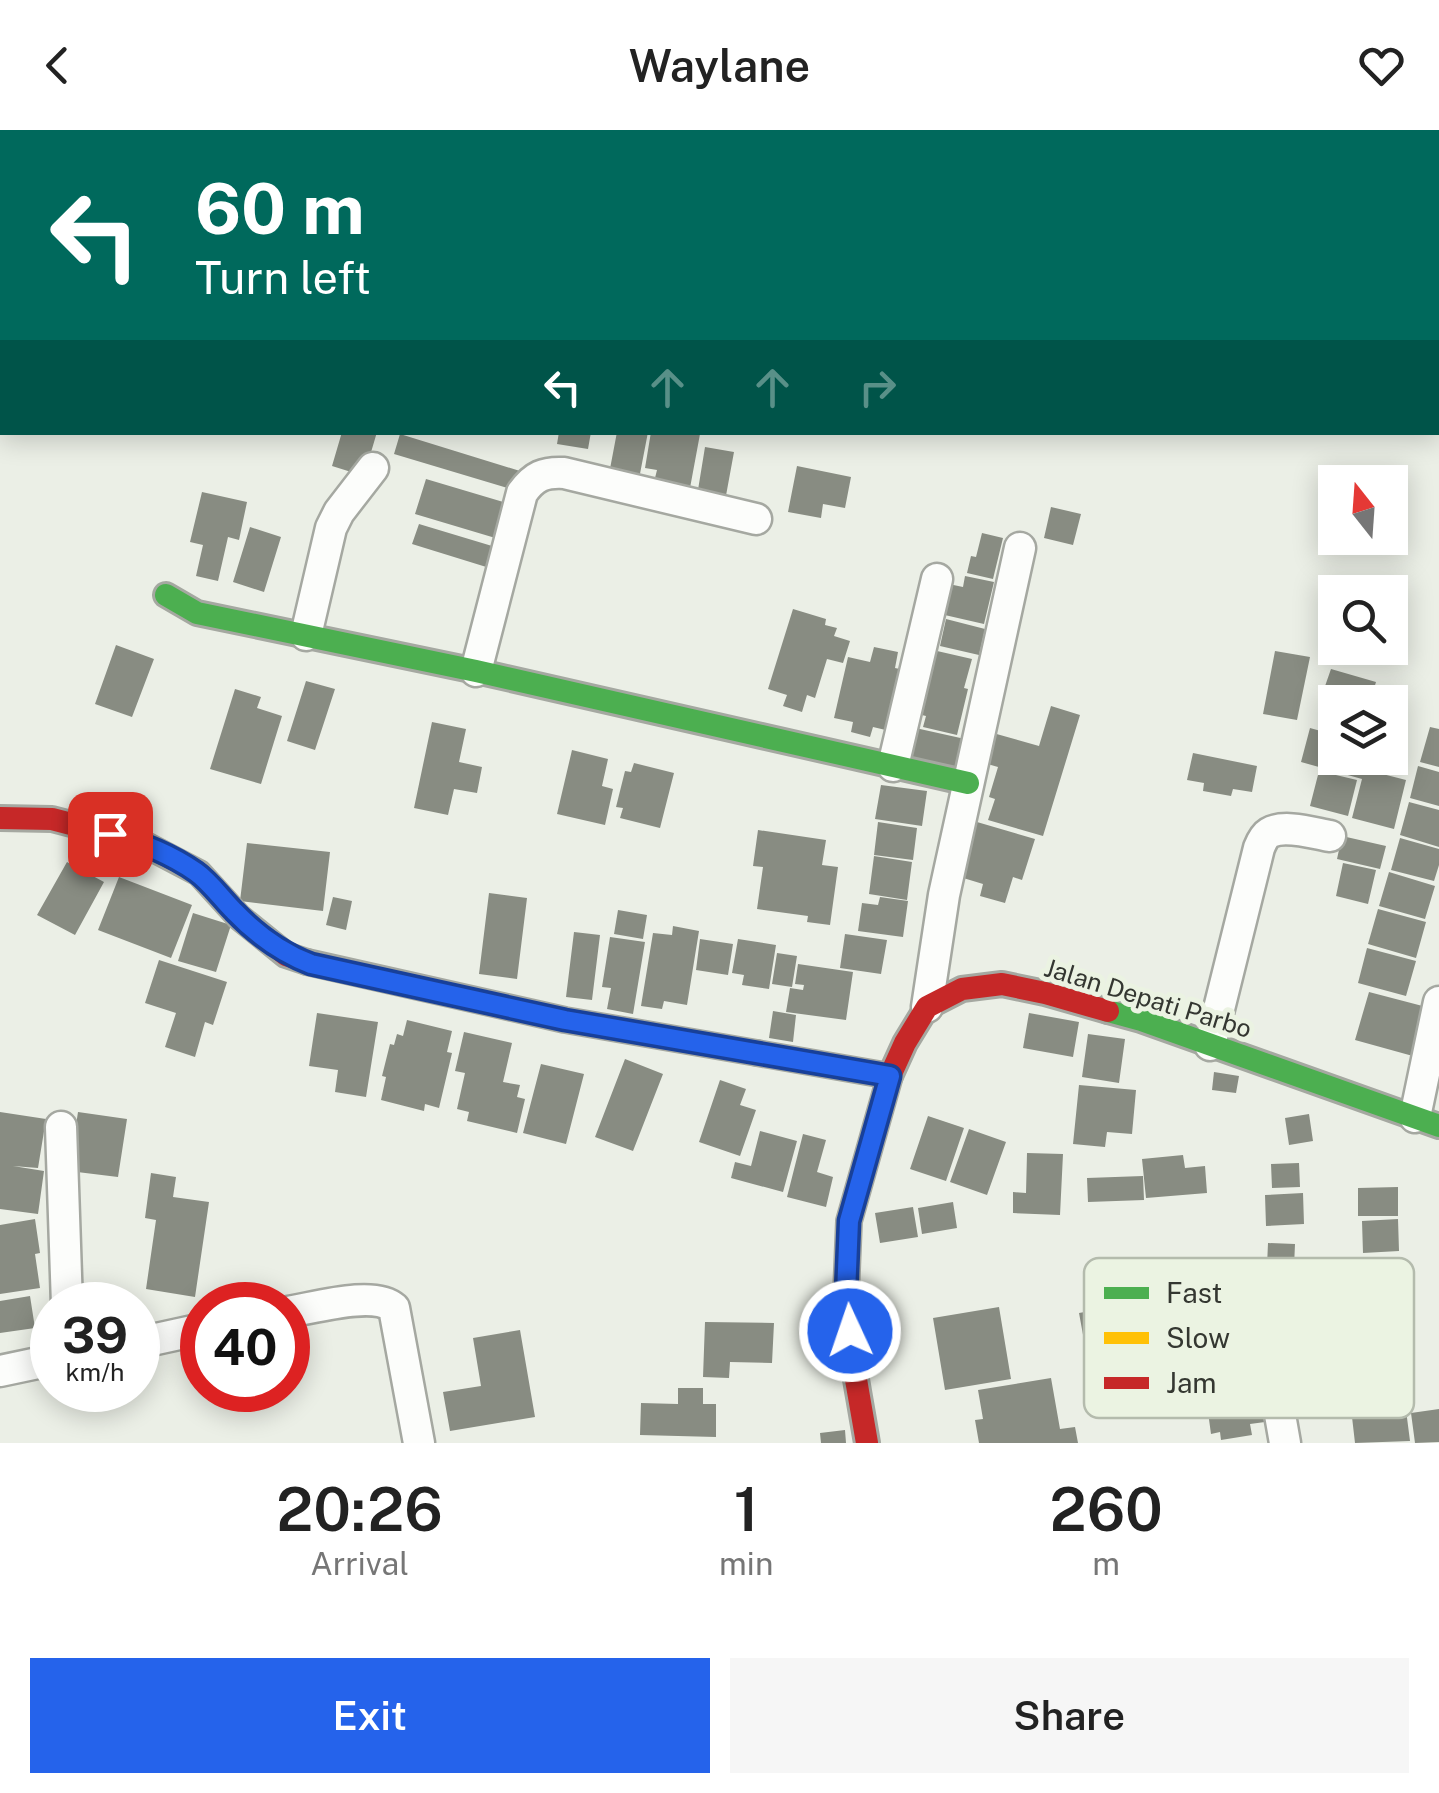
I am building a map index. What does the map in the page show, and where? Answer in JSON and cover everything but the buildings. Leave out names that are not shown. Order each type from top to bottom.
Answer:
[{"type":"street","points":[[306,636],[331,528],[373,468]]},
{"type":"street","points":[[476,671],[522,493],[539,475],[564,472],[756,519]]},
{"type":"street","points":[[867,1443],[846,1294],[849,1221],[890,1076],[926,1008],[944,894],[1020,548]]},
{"type":"street","points":[[893,766],[936,579]]},
{"type":"street","points":[[166,595],[197,612],[968,783]]},
{"type":"street","points":[[0,818],[52,819],[140,842],[198,873],[268,940],[286,954],[311,964],[565,1020],[890,1076]]},
{"type":"street","points":[[1210,1044],[1263,840],[1273,831],[1287,830],[1330,836]]},
{"type":"street","name":"Jalan Depati Parbo","points":[[926,1008],[962,989],[1002,984],[1045,993],[1141,1020],[1427,1122]]},
{"type":"street","points":[[1427,1122],[1439,1002]]},
{"type":"street","points":[[60,1127],[65,1282]]},
{"type":"street","points":[[310,1308],[369,1299],[394,1308],[418,1443]]},
{"type":"street","points":[[0,1372],[30,1365]]},
{"type":"street","points":[[1281,1418],[1285,1443]]},
{"type":"traffic: fast","points":[[166,595],[197,613],[476,671],[968,783]]},
{"type":"traffic: fast","points":[[1108,1011],[1439,1126]]},
{"type":"traffic: fast","points":[[757,1053],[890,1076]]},
{"type":"traffic: slow","points":[[307,962],[565,1020],[757,1053]]},
{"type":"traffic: jam","points":[[0,818],[52,819],[140,842],[199,873],[239,917],[286,955],[307,962]]},
{"type":"traffic: jam","points":[[867,1443],[846,1294],[849,1221],[890,1076],[905,1043],[927,1007],[962,989],[1002,984],[1108,1011]]},
{"type":"route","points":[[110,834],[140,842],[198,873],[268,940],[286,954],[311,964],[565,1020],[890,1076],[849,1221],[846,1294],[850,1331]]}]
